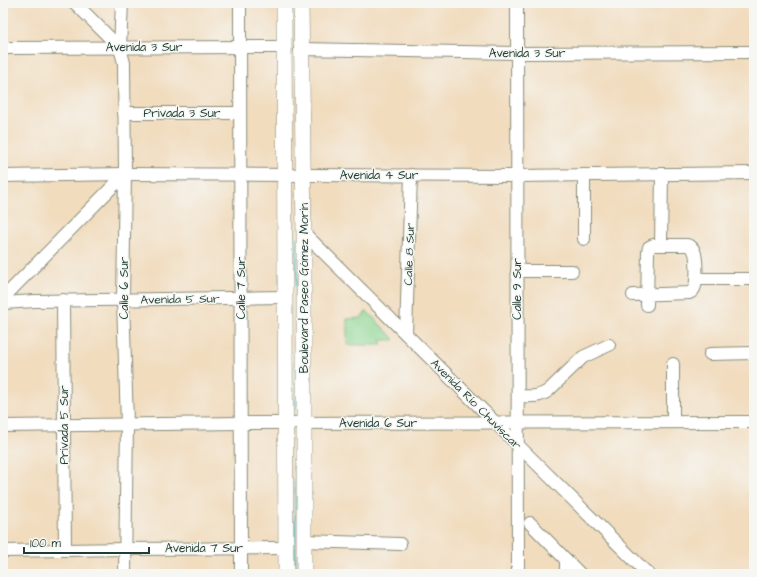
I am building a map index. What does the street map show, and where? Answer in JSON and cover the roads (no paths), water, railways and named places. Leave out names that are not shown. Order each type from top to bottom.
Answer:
[{"type":"main road","name":"Boulevard Paseo Gómez Morín","points":[[284,3],[286,574]]},
{"type":"main road","name":"Boulevard Paseo Gómez Morín","points":[[301,3],[300,49],[304,233],[305,423],[304,574]]},
{"type":"main road","points":[[285,204],[295,224],[304,233]]},
{"type":"street","points":[[75,3],[120,48]]},
{"type":"street","name":"Calle 6 Sur","points":[[122,3],[120,48],[124,63],[125,174],[123,300],[127,424],[126,574]]},
{"type":"street","name":"Calle 7 Sur","points":[[240,3],[242,574]]},
{"type":"street","name":"Calle 9 Sur","points":[[517,3],[518,574]]},
{"type":"street","name":"Avenida 3 Sur","points":[[3,48],[284,47]]},
{"type":"street","name":"Avenida 3 Sur","points":[[300,49],[517,53],[754,52]]},
{"type":"street","name":"Privada 3 Sur","points":[[124,113],[240,113]]},
{"type":"street","name":"Avenida 4 Sur","points":[[3,176],[125,174],[517,176],[754,173]]},
{"type":"street","points":[[3,298],[125,174]]},
{"type":"street","points":[[661,245],[662,174]]},
{"type":"street","name":"Calle 8 Sur","points":[[406,334],[411,175]]},
{"type":"street","points":[[584,175],[584,239]]},
{"type":"street","name":"Avenida Río Chuviscar","points":[[304,233],[648,574]]},
{"type":"street","points":[[634,295],[647,300],[689,294],[694,288],[696,279],[695,254],[693,248],[687,245],[653,245],[649,247],[647,300]]},
{"type":"street","points":[[517,271],[572,271]]},
{"type":"street","points":[[696,279],[754,279]]},
{"type":"street","name":"Avenida 5 Sur","points":[[3,303],[63,300],[285,297]]},
{"type":"street","name":"Privada 5 Sur","points":[[63,300],[65,550]]},
{"type":"street","points":[[518,396],[537,397],[542,395],[583,357],[608,345]]},
{"type":"street","points":[[710,354],[754,353]]},
{"type":"street","points":[[673,364],[673,422]]},
{"type":"street","name":"Avenida 6 Sur","points":[[3,426],[241,423],[754,422]]},
{"type":"street","points":[[530,523],[580,574]]},
{"type":"street","points":[[304,541],[400,544]]},
{"type":"street","name":"Avenida 7 Sur","points":[[3,551],[286,548]]},
{"type":"street","points":[[566,560],[566,574]]},
{"type":"waterway","points":[[296,409],[297,238]]},
{"type":"waterway","points":[[295,574],[296,440]]}]
